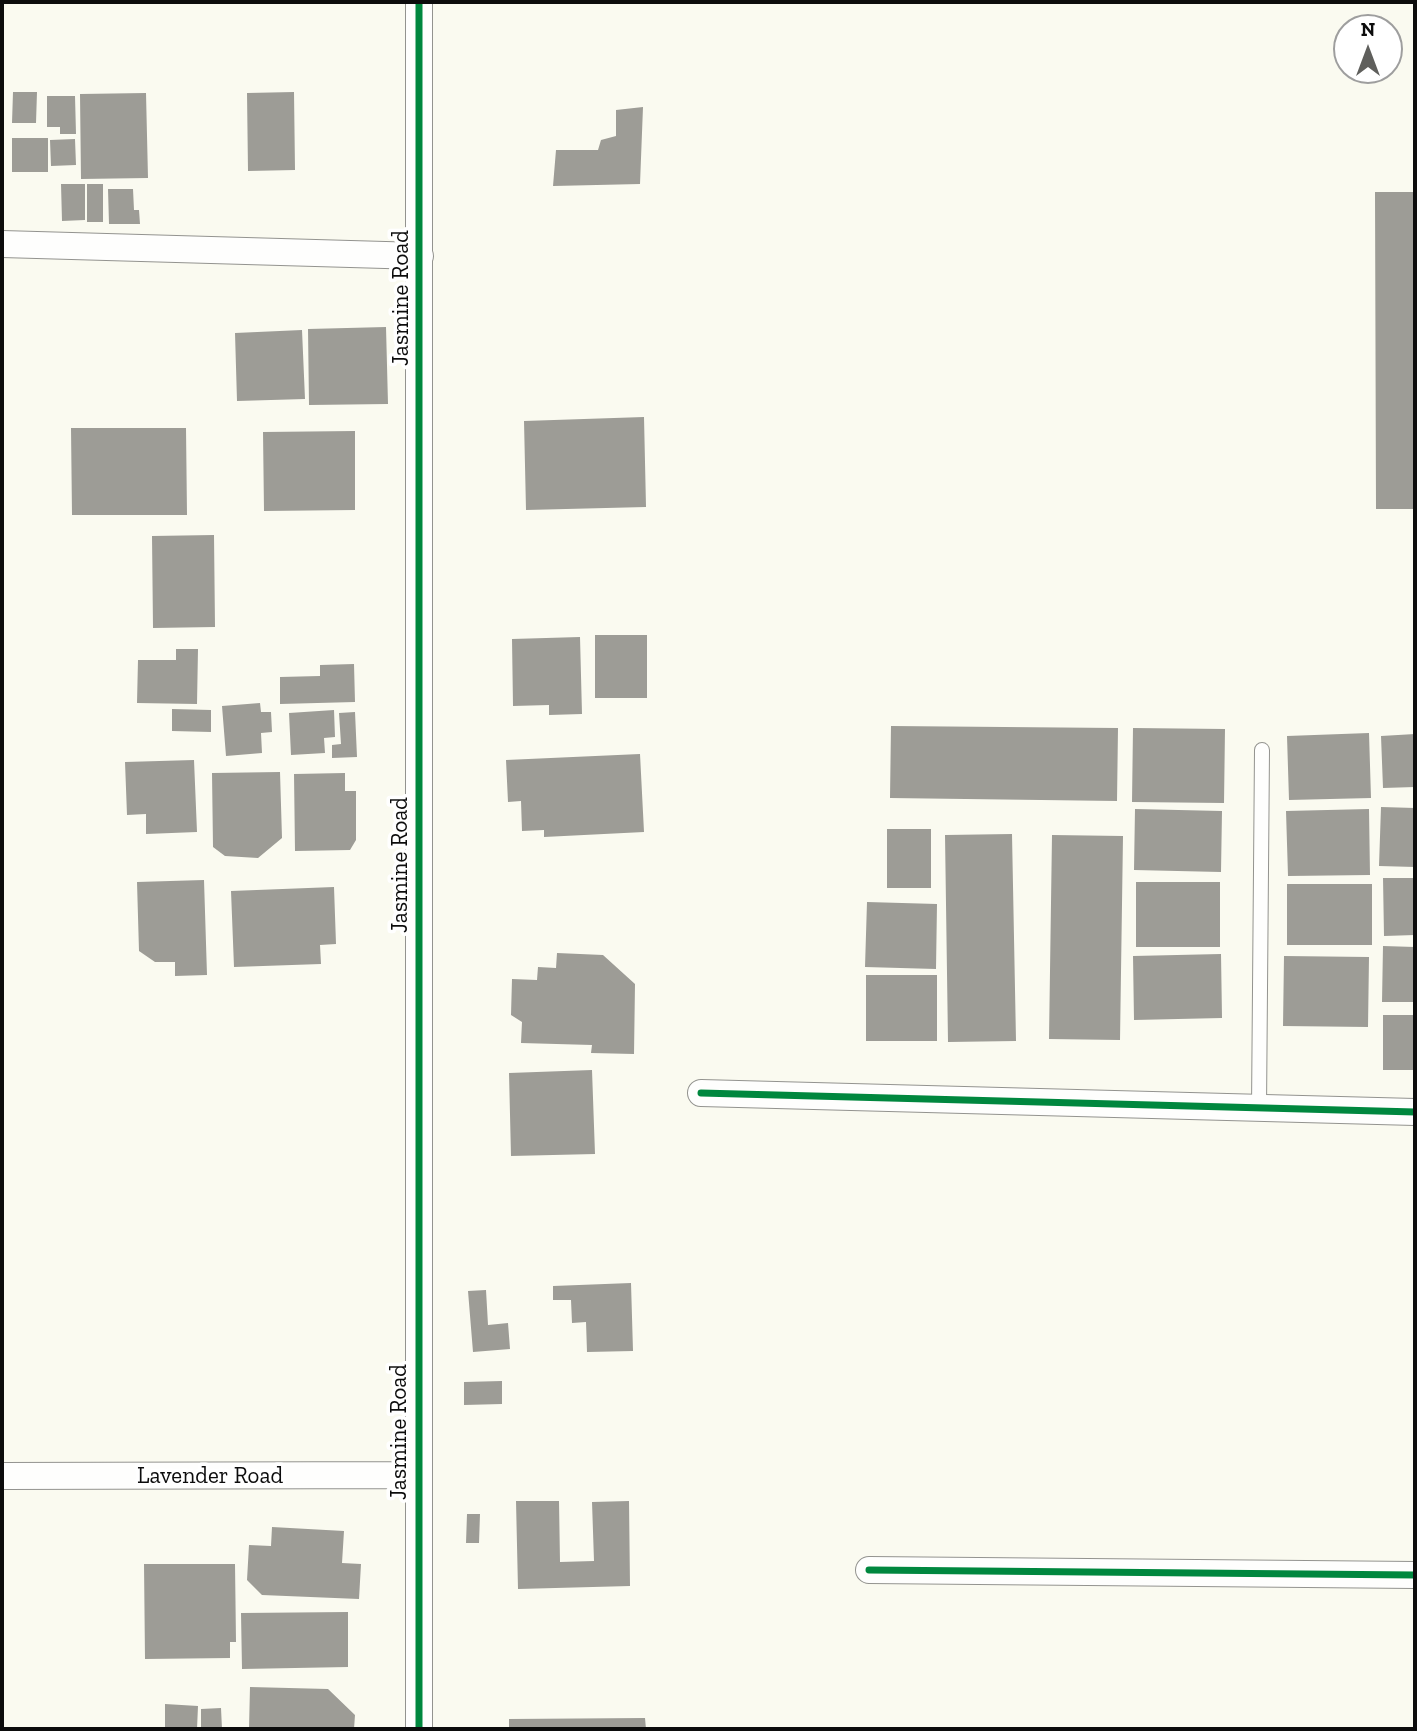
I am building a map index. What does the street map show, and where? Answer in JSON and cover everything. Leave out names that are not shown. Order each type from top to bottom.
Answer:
[{"type":"street","name":"Jasmine Road","points":[[419,2],[419,1729]]},
{"type":"street","points":[[2,244],[420,256]]},
{"type":"street","points":[[701,1093],[1415,1112]]},
{"type":"street","name":"Lavender Road","points":[[2,1476],[418,1475]]},
{"type":"street","points":[[869,1570],[1415,1575]]},
{"type":"lane","points":[[1259,1108],[1262,750]]},
{"type":"building","points":[[13,92],[37,92],[36,123],[12,123]]},
{"type":"building","points":[[294,92],[295,170],[248,171],[247,93]]},
{"type":"building","points":[[146,93],[148,178],[81,179],[80,94]]},
{"type":"building","points":[[47,96],[75,96],[76,134],[60,134],[60,127],[47,127]]},
{"type":"building","points":[[643,107],[640,184],[553,186],[556,150],[598,150],[601,140],[616,136],[616,110]]},
{"type":"building","points":[[12,138],[48,138],[48,172],[12,172]]},
{"type":"building","points":[[75,139],[76,165],[51,166],[50,140]]},
{"type":"building","points":[[61,184],[85,184],[85,220],[62,221]]},
{"type":"building","points":[[87,184],[103,184],[103,222],[87,222]]},
{"type":"building","points":[[108,189],[133,189],[134,210],[139,210],[140,224],[109,224]]},
{"type":"building","points":[[1375,192],[1415,192],[1415,509],[1376,509]]},
{"type":"building","points":[[386,327],[388,404],[309,405],[308,329]]},
{"type":"building","points":[[302,330],[305,399],[237,401],[235,333]]},
{"type":"building","points":[[644,417],[646,507],[526,510],[524,421]]},
{"type":"building","points":[[71,428],[186,428],[187,515],[72,515]]},
{"type":"building","points":[[355,431],[355,510],[264,511],[263,432]]},
{"type":"building","points":[[214,535],[215,627],[153,628],[152,536]]},
{"type":"building","points":[[595,635],[647,635],[647,698],[595,698]]},
{"type":"building","points":[[580,637],[582,714],[549,715],[549,705],[513,706],[512,639]]},
{"type":"building","points":[[176,649],[198,649],[197,704],[137,703],[138,660],[176,660]]},
{"type":"building","points":[[354,664],[355,702],[280,704],[280,677],[320,676],[320,665]]},
{"type":"building","points":[[260,703],[261,712],[271,712],[272,732],[261,733],[262,753],[226,756],[222,706]]},
{"type":"building","points":[[172,709],[211,710],[211,732],[172,731]]},
{"type":"building","points":[[334,710],[335,737],[324,738],[325,753],[291,755],[289,713]]},
{"type":"building","points":[[355,712],[357,757],[332,758],[332,745],[341,744],[339,713]]},
{"type":"building","points":[[891,726],[1118,728],[1117,801],[890,798]]},
{"type":"building","points":[[1133,728],[1225,729],[1224,803],[1132,802]]},
{"type":"building","points":[[1369,733],[1371,798],[1289,800],[1287,736]]},
{"type":"building","points":[[1415,734],[1415,787],[1383,788],[1381,736]]},
{"type":"building","points":[[640,754],[644,832],[544,837],[544,830],[522,831],[521,801],[508,802],[506,760]]},
{"type":"building","points":[[194,760],[197,832],[146,834],[146,814],[127,815],[125,762]]},
{"type":"building","points":[[280,772],[282,838],[258,858],[225,856],[213,847],[212,773]]},
{"type":"building","points":[[345,773],[345,791],[356,791],[356,840],[350,850],[295,851],[294,774]]},
{"type":"building","points":[[1381,807],[1415,808],[1415,867],[1379,866]]},
{"type":"building","points":[[1135,809],[1222,811],[1221,872],[1134,870]]},
{"type":"building","points":[[1369,809],[1370,875],[1288,876],[1286,811]]},
{"type":"building","points":[[887,829],[931,829],[931,888],[887,888]]},
{"type":"building","points":[[1012,834],[1016,1041],[948,1042],[945,835]]},
{"type":"building","points":[[1052,835],[1123,836],[1120,1040],[1049,1039]]},
{"type":"building","points":[[1383,878],[1415,878],[1415,935],[1384,936]]},
{"type":"building","points":[[204,880],[207,975],[175,976],[175,962],[155,962],[139,951],[137,882]]},
{"type":"building","points":[[1136,882],[1220,882],[1220,947],[1136,947]]},
{"type":"building","points":[[1287,884],[1372,884],[1372,945],[1287,945]]},
{"type":"building","points":[[334,887],[336,944],[320,945],[321,964],[234,967],[231,891]]},
{"type":"building","points":[[867,902],[937,904],[936,969],[865,967]]},
{"type":"building","points":[[1383,946],[1415,947],[1415,1002],[1382,1002]]},
{"type":"building","points":[[557,953],[603,955],[635,984],[634,1054],[591,1053],[592,1045],[521,1043],[522,1022],[511,1015],[512,979],[537,980],[538,967],[556,968]]},
{"type":"building","points":[[1221,954],[1222,1018],[1134,1020],[1133,956]]},
{"type":"building","points":[[1284,956],[1369,957],[1368,1027],[1283,1026]]},
{"type":"building","points":[[866,975],[937,975],[937,1041],[866,1041]]},
{"type":"building","points":[[1383,1015],[1415,1015],[1415,1070],[1383,1070]]},
{"type":"building","points":[[592,1070],[595,1154],[511,1156],[509,1073]]},
{"type":"building","points":[[631,1283],[633,1351],[587,1352],[586,1322],[572,1323],[571,1300],[553,1300],[553,1286]]},
{"type":"building","points":[[486,1290],[488,1325],[508,1323],[510,1349],[473,1352],[468,1291]]},
{"type":"building","points":[[502,1381],[502,1404],[464,1405],[464,1382]]},
{"type":"building","points":[[516,1501],[559,1501],[560,1562],[594,1561],[592,1502],[629,1501],[630,1586],[518,1589]]},
{"type":"building","points":[[467,1514],[480,1514],[479,1543],[466,1543]]},
{"type":"building","points":[[272,1527],[344,1531],[342,1563],[361,1564],[359,1599],[262,1595],[247,1580],[249,1545],[271,1546]]},
{"type":"building","points":[[144,1564],[235,1564],[236,1642],[230,1642],[230,1658],[145,1659]]},
{"type":"building","points":[[348,1612],[348,1667],[242,1669],[241,1613]]},
{"type":"building","points":[[250,1687],[328,1689],[355,1715],[354,1729],[249,1729]]},
{"type":"building","points":[[165,1704],[198,1706],[197,1729],[165,1729]]},
{"type":"building","points":[[221,1708],[222,1729],[201,1729],[201,1709]]},
{"type":"building","points":[[645,1718],[646,1729],[509,1729],[509,1719]]},
{"type":"cycle path","points":[[419,2],[419,1729]]},
{"type":"cycle path","points":[[701,1093],[1415,1112]]},
{"type":"cycle path","points":[[869,1570],[1415,1575]]}]
